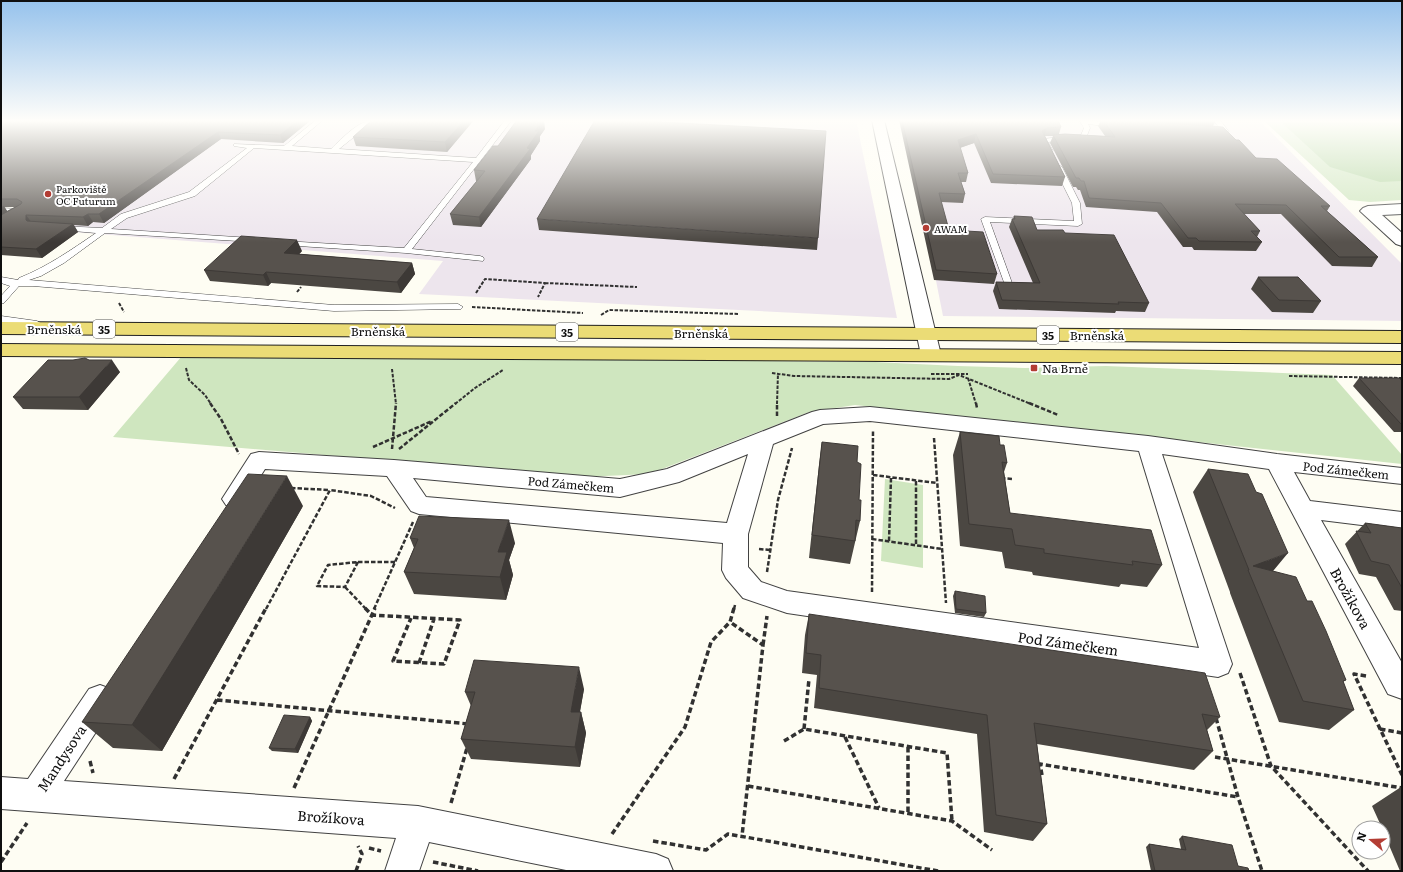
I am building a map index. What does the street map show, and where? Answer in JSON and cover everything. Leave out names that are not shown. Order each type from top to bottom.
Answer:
[{"type":"main road","name":"Brněnská","points":[[1,328],[1402,337]]},
{"type":"main road","name":"Brněnská","points":[[1,350],[1402,358]]},
{"type":"street","points":[[887,161],[931,355]]},
{"type":"street","points":[[1402,209],[1368,211],[1402,241]]},
{"type":"street","points":[[1379,211],[1402,228]]},
{"type":"street","name":"Pod Zámečkem","points":[[251,460],[394,468],[620,488],[671,476],[820,417],[870,414],[1148,444],[1277,462],[1402,476]]},
{"type":"street","name":"Pod Zámečkem","points":[[770,436],[736,534],[735,570],[752,590],[787,602],[1218,664]]},
{"type":"street","points":[[1148,444],[1218,664]]},
{"type":"street","points":[[220,519],[251,460]]},
{"type":"street","name":"Brožíkova","points":[[1277,462],[1399,682]]},
{"type":"street","points":[[394,468],[419,505],[736,534]]},
{"type":"street","points":[[1303,509],[1402,521]]},
{"type":"street","name":"Mandysova","points":[[32,809],[115,677]]},
{"type":"street","name":"Brožíkova","points":[[1,793],[32,809],[161,804],[430,826],[656,871]]},
{"type":"street","points":[[402,871],[430,826]]},
{"type":"lane","points":[[14,283],[47,270],[68,257],[119,218],[129,213],[192,194],[234,161]]},
{"type":"lane","points":[[406,251],[477,161]]},
{"type":"lane","points":[[1008,283],[985,219],[1078,224],[1076,203],[1055,161]]},
{"type":"lane","points":[[1,210],[22,211],[1,224]]},
{"type":"lane","points":[[51,227],[406,251],[480,259]]},
{"type":"lane","points":[[1,280],[14,283],[33,283],[334,308],[458,306]]},
{"type":"lane","points":[[1,301],[12,290],[15,285],[14,283]]},
{"type":"lane","points":[[1,319],[78,329]]},
{"type":"path","points":[[476,293],[485,279],[637,288]]},
{"type":"path","points":[[538,297],[545,283]]},
{"type":"path","points":[[458,306],[585,314]]},
{"type":"path","points":[[593,314],[609,315]]},
{"type":"path","points":[[185,364],[189,380],[205,395],[220,419],[251,460]]},
{"type":"path","points":[[391,365],[396,396],[392,439],[393,453],[412,440],[475,388],[508,367]]},
{"type":"path","points":[[742,836],[763,645],[770,596],[765,582],[778,500],[788,458],[796,438],[770,436],[778,369]]},
{"type":"path","points":[[771,373],[794,376],[950,379],[959,375],[1060,415]]},
{"type":"path","points":[[371,448],[436,419]]},
{"type":"path","points":[[872,614],[873,424]]},
{"type":"path","points":[[933,431],[948,625]]},
{"type":"path","points":[[872,475],[937,483]]},
{"type":"path","points":[[997,477],[1012,479]]},
{"type":"path","points":[[889,542],[891,478]]},
{"type":"path","points":[[916,481],[916,545]]},
{"type":"path","points":[[283,488],[330,490],[371,496],[396,509]]},
{"type":"path","points":[[161,804],[330,490]]},
{"type":"path","points":[[283,813],[415,518]]},
{"type":"path","points":[[872,539],[942,549]]},
{"type":"path","points":[[612,834],[685,727],[711,642],[730,622],[750,548],[770,550]]},
{"type":"path","points":[[396,562],[358,562],[328,565],[317,586],[346,587],[372,615],[460,620],[444,664],[393,660],[411,618]]},
{"type":"path","points":[[346,587],[358,562]]},
{"type":"path","points":[[419,663],[434,619]]},
{"type":"path","points":[[730,622],[763,645]]},
{"type":"path","points":[[1218,664],[1238,667],[1271,766],[1368,871]]},
{"type":"path","points":[[1399,682],[1354,674],[1402,773]]},
{"type":"path","points":[[804,729],[809,679]]},
{"type":"path","points":[[217,700],[475,724]]},
{"type":"path","points":[[1215,714],[1238,797],[1262,871]]},
{"type":"path","points":[[784,741],[804,729],[947,753],[952,821]]},
{"type":"path","points":[[1380,729],[1402,732]]},
{"type":"path","points":[[845,736],[880,809]]},
{"type":"path","points":[[430,826],[468,746]]},
{"type":"path","points":[[908,747],[908,814]]},
{"type":"path","points":[[1215,757],[1402,788]]},
{"type":"path","points":[[90,759],[93,773]]},
{"type":"path","points":[[1042,775],[1040,764],[1238,797]]},
{"type":"path","points":[[748,786],[952,821],[992,850]]},
{"type":"path","points":[[1,862],[32,809]]},
{"type":"shaded area","points":[[74,161],[864,161],[897,318],[419,294],[443,261],[47,230]]},
{"type":"shaded area","points":[[912,161],[1299,161],[1402,264],[1402,321],[943,316]]},
{"type":"green space","points":[[1307,161],[1402,161],[1402,200],[1370,202],[1349,200]]},
{"type":"green space","points":[[1323,161],[1402,161],[1402,181],[1380,182],[1330,167]]},
{"type":"green space","points":[[182,356],[875,362],[1025,368],[1106,366],[1332,375],[1402,455],[1402,464],[855,405],[809,412],[649,474],[583,477],[113,437]]},
{"type":"green space","points":[[885,479],[923,485],[923,568],[881,561]]},
{"type":"building","points":[[1,161],[176,161],[99,214],[88,214],[83,217],[26,215],[27,221],[73,224],[36,249],[1,247],[1,215],[22,202],[17,199],[1,199]]},
{"type":"building","points":[[481,161],[521,161],[479,217],[450,214],[485,171],[474,170]]},
{"type":"building","points":[[571,161],[824,161],[818,238],[537,219]]},
{"type":"building","points":[[911,161],[964,161],[968,173],[958,173],[965,194],[939,193],[949,230],[983,232],[997,274],[936,270]]},
{"type":"building","points":[[987,161],[1057,161],[1065,177],[993,174]]},
{"type":"building","points":[[1067,161],[1279,161],[1330,206],[1321,206],[1378,257],[1339,257],[1286,205],[1235,204],[1260,231],[1251,231],[1262,242],[1199,241],[1196,238],[1188,238],[1161,203],[1089,198],[1084,181],[1076,178]]},
{"type":"building","points":[[1014,216],[1032,217],[1037,230],[1063,230],[1065,233],[1114,235],[1149,303],[1118,302],[1119,304],[1002,300],[996,282],[1040,283],[1012,219],[1015,219]]},
{"type":"building","points":[[241,236],[297,240],[284,253],[412,263],[397,282],[266,272],[263,275],[204,270]]},
{"type":"building","points":[[1258,277],[1298,277],[1321,301],[1279,300]]},
{"type":"building","points":[[85,358],[89,360],[112,360],[79,397],[13,397],[48,360],[73,360]]},
{"type":"building","points":[[1359,378],[1399,378],[1402,381],[1402,424],[1401,424]]},
{"type":"building","points":[[960,432],[999,436],[1000,445],[1004,445],[1007,463],[1002,462],[1010,513],[1151,530],[1162,565],[1132,561],[1133,565],[1044,553],[1044,549],[1015,545],[1012,529],[969,524]]},
{"type":"building","points":[[822,442],[858,446],[857,462],[861,464],[859,500],[861,500],[860,521],[856,520],[855,541],[812,535]]},
{"type":"building","points":[[1208,469],[1248,474],[1256,492],[1262,494],[1288,553],[1253,566],[1296,577],[1307,601],[1312,601],[1326,631],[1346,680],[1343,681],[1354,710],[1303,701],[1248,570]]},
{"type":"building","points":[[248,474],[287,476],[132,725],[82,722]]},
{"type":"building","points":[[419,516],[509,520],[498,552],[507,552],[500,577],[404,572],[418,539],[410,538]]},
{"type":"building","points":[[1365,523],[1402,528],[1402,588],[1389,565],[1371,561],[1356,531],[1371,533]]},
{"type":"building","points":[[955,591],[985,596],[986,613],[956,609]]},
{"type":"building","points":[[809,614],[1205,673],[1220,717],[1202,714],[1213,751],[1034,723],[1047,824],[996,815],[987,715],[819,688],[821,655],[806,653]]},
{"type":"building","points":[[474,660],[579,667],[571,712],[581,712],[575,747],[461,739],[475,692],[465,692]]},
{"type":"building","points":[[284,715],[310,717],[295,749],[269,748]]},
{"type":"building","points":[[1182,836],[1232,845],[1238,866],[1248,868],[1249,871],[1155,871],[1149,844],[1186,850]]},
{"type":"place","name":"Parkoviště OC Futurum","points":[[48,194]]},
{"type":"place","name":"AWAM","points":[[926,228]]},
{"type":"place","name":"Na Brně","points":[[1034,368]]}]
